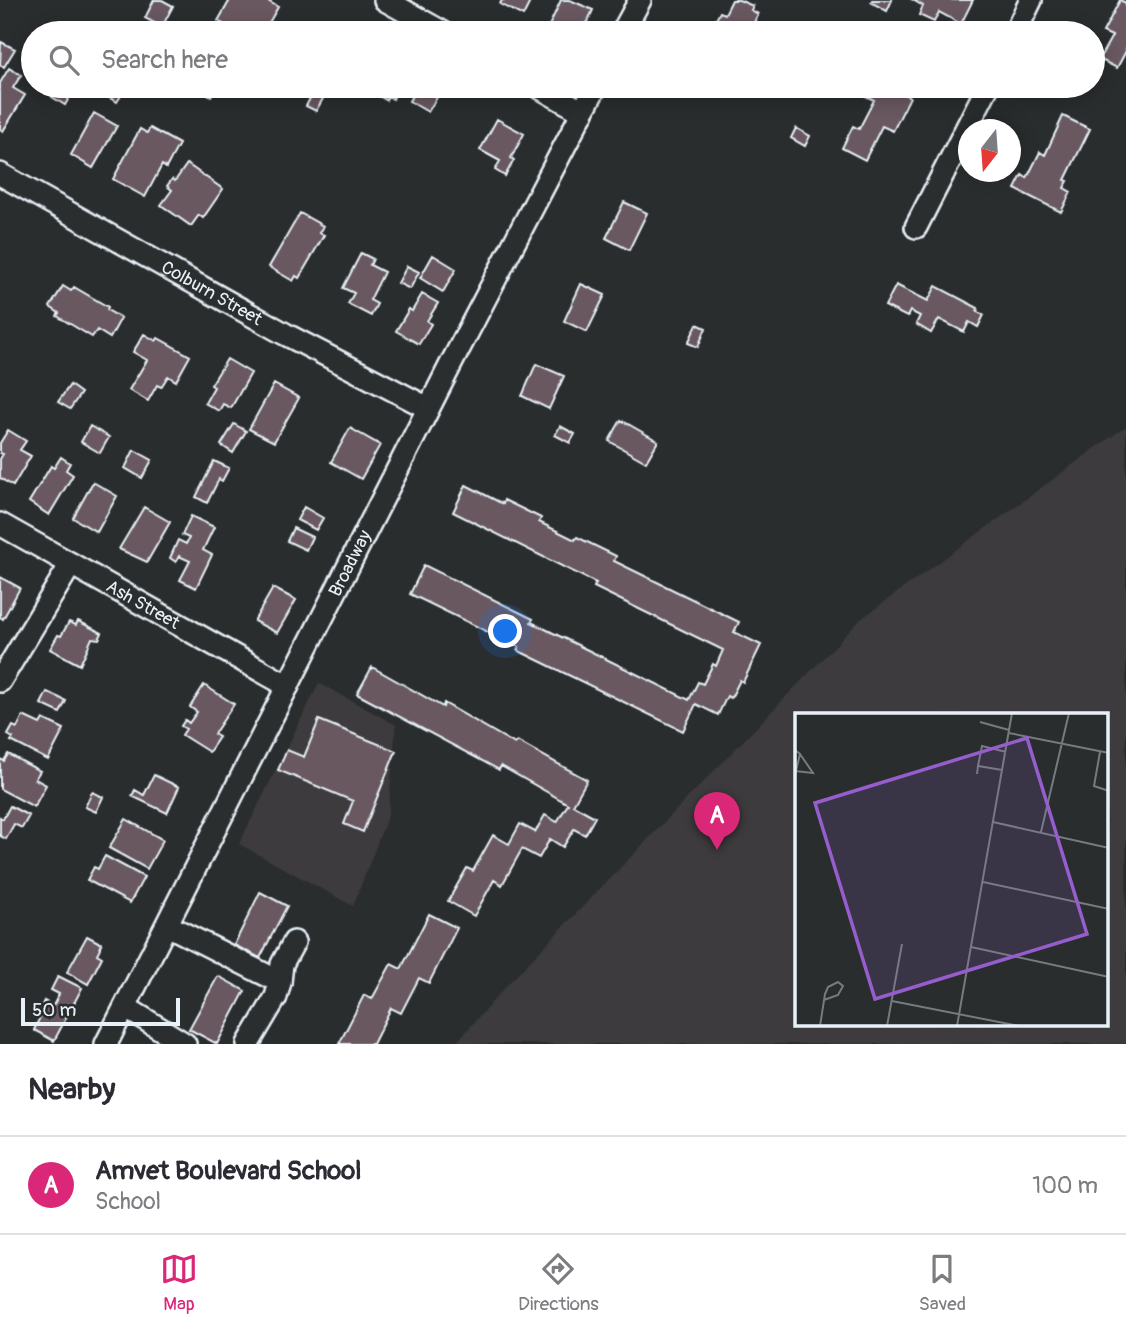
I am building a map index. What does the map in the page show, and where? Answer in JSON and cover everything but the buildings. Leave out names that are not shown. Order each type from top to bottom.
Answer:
[{"type":"street","points":[[385,0],[423,21]]},
{"type":"street","points":[[628,21],[639,0]]},
{"type":"street","points":[[1021,21],[1031,0]]},
{"type":"street","points":[[558,98],[583,112]]},
{"type":"street","name":"Broadway","points":[[106,1044],[428,408],[590,98]]},
{"type":"street","points":[[916,227],[982,98]]},
{"type":"street","name":"Colburn Street","points":[[0,174],[285,334],[428,408]]},
{"type":"street","name":"Ash Street","points":[[0,524],[288,686]]},
{"type":"street","points":[[0,681],[71,564]]},
{"type":"street","points":[[167,925],[280,982]]},
{"type":"street","points":[[248,1044],[276,997],[282,964],[294,942]]},
{"type":"street","points":[[125,1007],[185,1044]]},
{"type":"shaded area","points":[[1126,426],[1126,1044],[455,1044],[507,985],[861,619]]},
{"type":"shaded area","points":[[319,683],[396,725],[388,815],[353,906],[239,844]]},
{"type":"place","name":"Amvet Boulevard School","points":[[717,850]]}]
